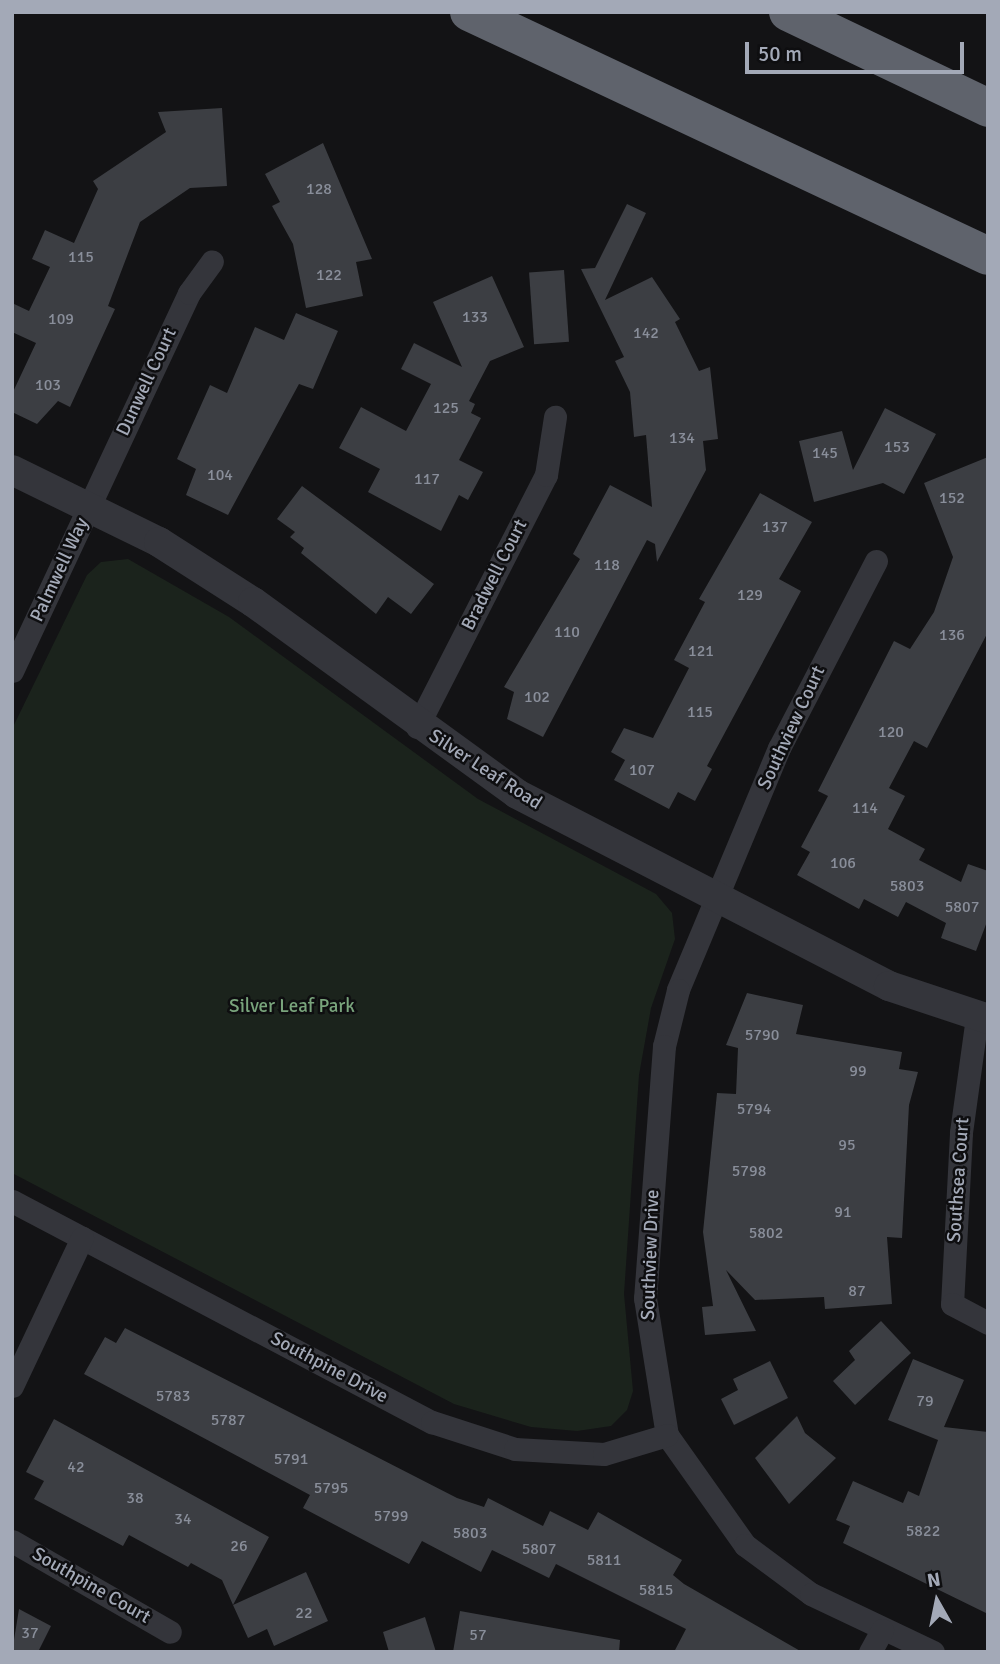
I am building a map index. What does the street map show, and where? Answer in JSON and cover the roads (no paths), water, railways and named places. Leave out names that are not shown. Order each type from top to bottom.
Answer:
[{"type":"highway","points":[[469,12],[988,256]]},
{"type":"highway","points":[[788,12],[988,108]]},
{"type":"street","name":"Dunwell Court","points":[[89,506],[189,293],[212,261]]},
{"type":"street","name":"Bradwell Court","points":[[417,727],[546,475],[555,417]]},
{"type":"street","name":"Silver Leaf Road","points":[[12,470],[89,506],[253,602],[417,727],[517,794],[889,986],[983,1018]]},
{"type":"street","name":"Palmwell Way","points":[[12,671],[89,506]]},
{"type":"street","name":"Southview Court","points":[[719,900],[779,748],[876,561]]},
{"type":"street","name":"Southview Drive","points":[[719,900],[678,990],[664,1046],[645,1298],[653,1380],[667,1435],[745,1545],[811,1594],[933,1652]]},
{"type":"street","name":"Southsea Court","points":[[983,1018],[961,1133],[952,1304],[988,1323]]},
{"type":"street","name":"Southpine Drive","points":[[12,1201],[432,1422],[514,1449],[604,1454],[667,1435]]},
{"type":"street","points":[[12,1386],[82,1238]]},
{"type":"street","name":"Southpine Court","points":[[12,1541],[170,1632]]},
{"type":"street","points":[[870,1652],[882,1630]]},
{"type":"park label","name":"Silver Leaf Park","points":[[292,1007]]}]
